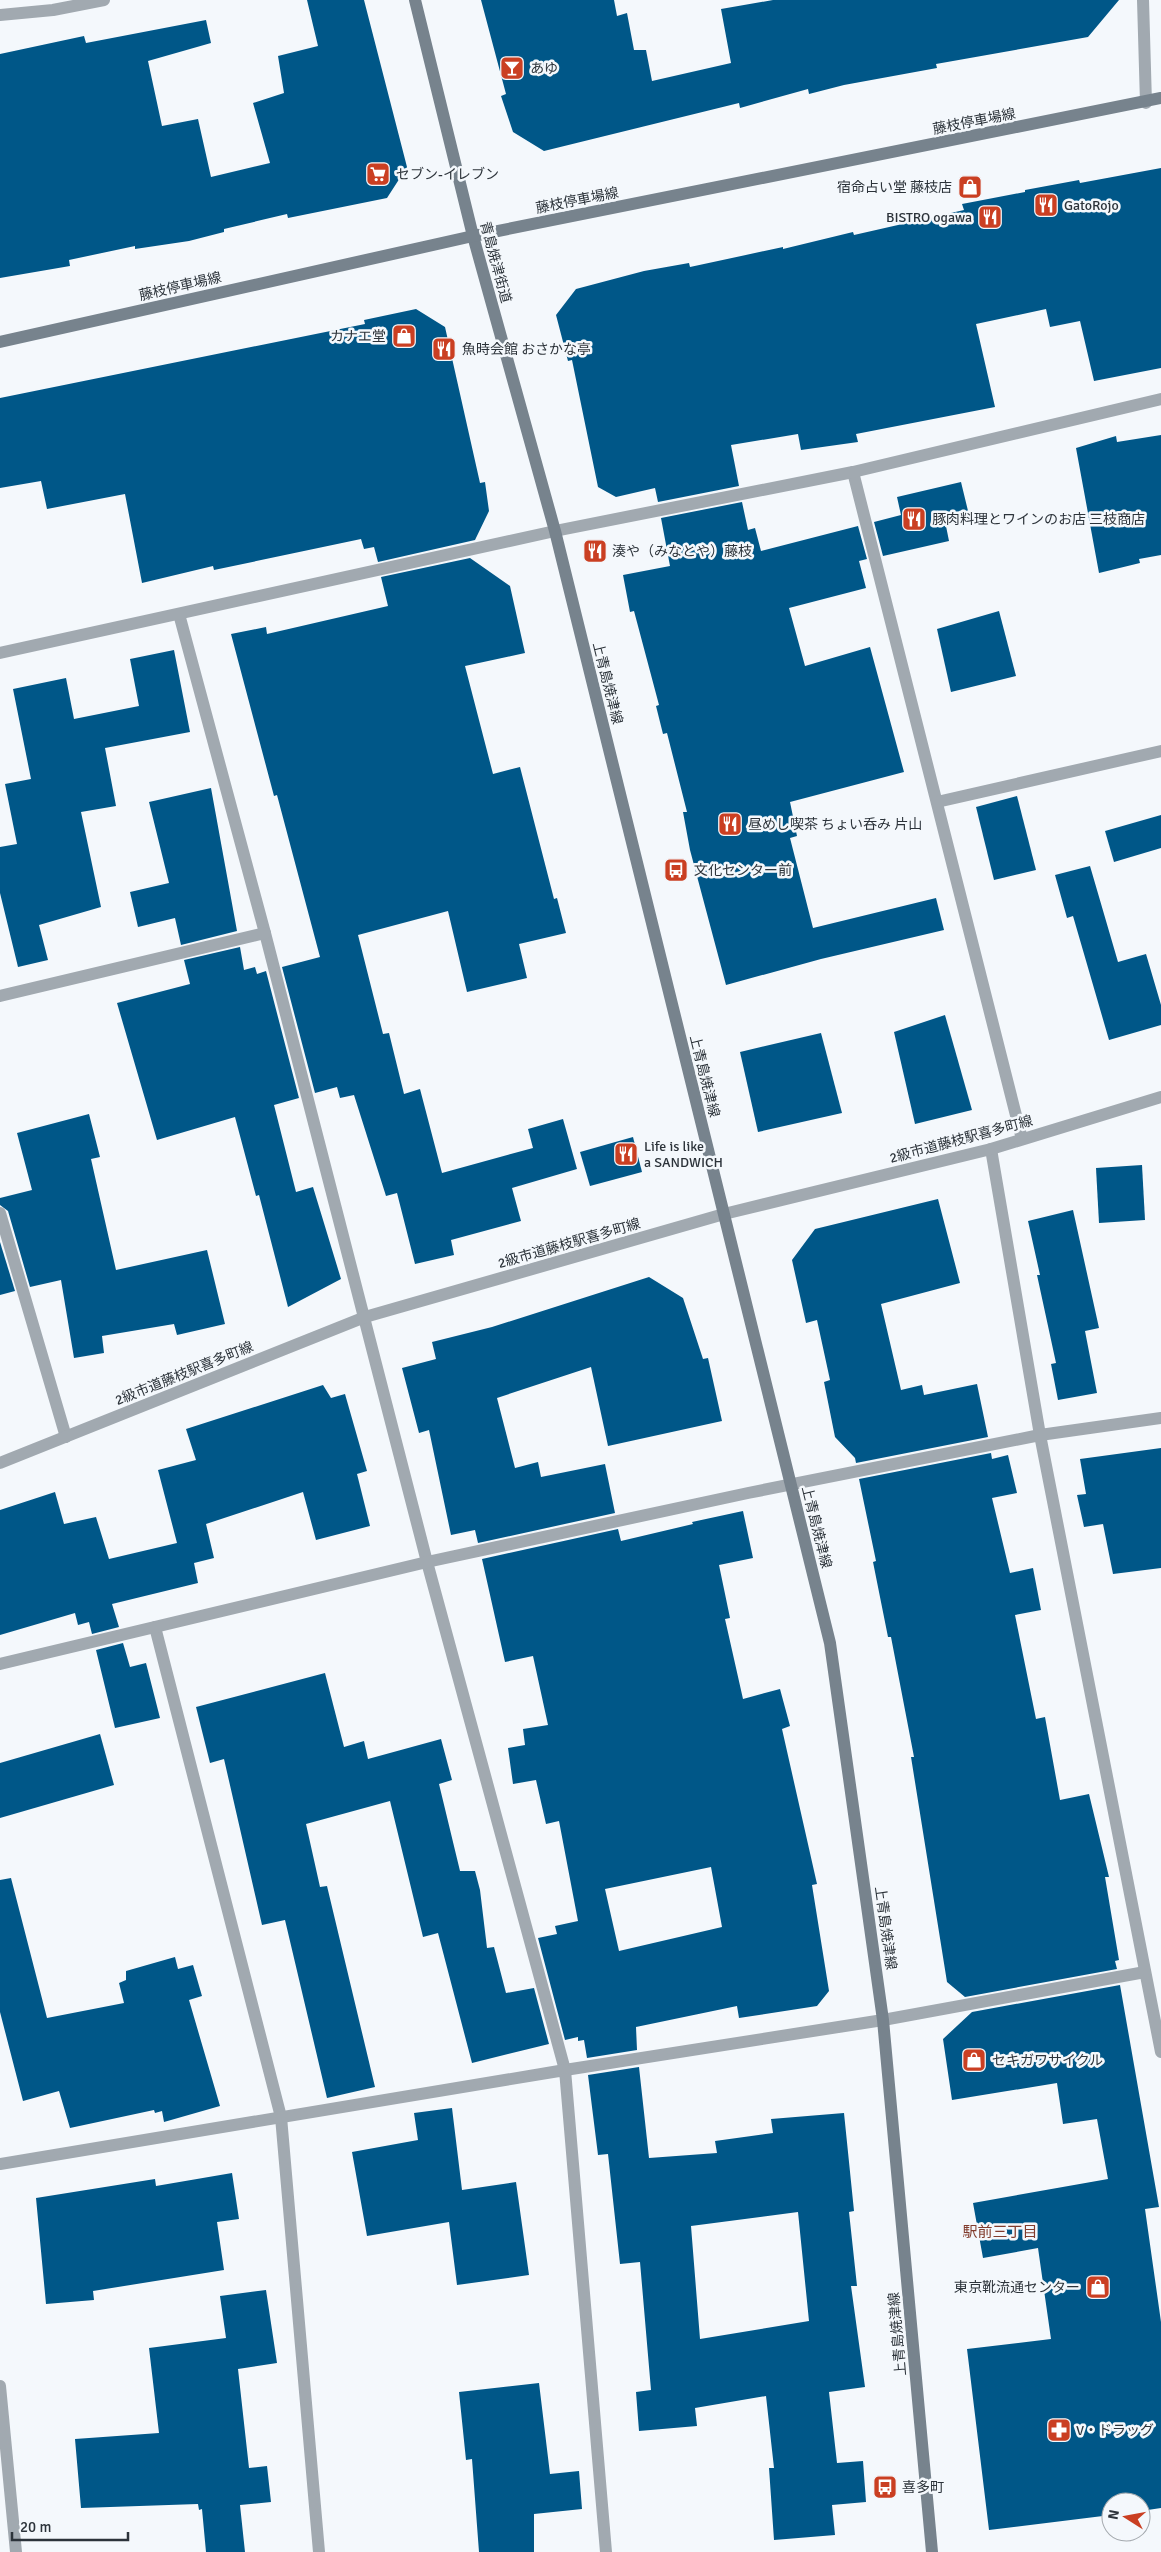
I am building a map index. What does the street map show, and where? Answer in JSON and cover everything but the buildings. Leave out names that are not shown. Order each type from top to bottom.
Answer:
[{"type":"main road","name":"青島焼津街道","points":[[415,0],[473,236],[555,531]]},
{"type":"main road","name":"藤枝停車場線","points":[[0,342],[473,236],[1146,103],[1161,98]]},
{"type":"main road","name":"上青島焼津線","points":[[555,531],[830,1643],[883,2020],[932,2552]]},
{"type":"street","points":[[0,15],[52,5],[104,0]]},
{"type":"street","points":[[1143,0],[1146,103]]},
{"type":"street","points":[[0,652],[555,531],[853,472],[1161,399]]},
{"type":"street","points":[[853,472],[1022,1139]]},
{"type":"street","points":[[179,614],[266,933],[427,1562],[565,2070],[606,2552]]},
{"type":"street","points":[[937,802],[1161,751]]},
{"type":"street","points":[[0,996],[266,933]]},
{"type":"street","name":"2級市道藤枝駅喜多町線","points":[[0,1463],[365,1317],[724,1214],[991,1149],[1161,1097]]},
{"type":"street","points":[[991,1149],[1040,1435],[1161,2052]]},
{"type":"street","points":[[0,1212],[66,1437]]},
{"type":"street","points":[[0,1664],[427,1562],[791,1484],[1040,1435],[1161,1418]]},
{"type":"street","points":[[156,1627],[281,2117],[319,2552]]},
{"type":"street","points":[[0,2164],[565,2070],[883,2020],[1145,1972]]},
{"type":"street","points":[[0,2386],[16,2552]]},
{"type":"place","name":"あゆ","points":[[512,68]]},
{"type":"place","name":"セブン-イレブン","points":[[378,174]]},
{"type":"place","name":"宿命占い堂 藤枝店","points":[[970,187]]},
{"type":"place","name":"GatoRojo","points":[[1046,205]]},
{"type":"place","name":"BISTRO ogawa","points":[[990,217]]},
{"type":"place","name":"カナエ堂","points":[[404,336]]},
{"type":"place","name":"魚時会館 おさかな亭","points":[[444,349]]},
{"type":"place","name":"豚肉料理とワインのお店 三枝商店","points":[[914,519]]},
{"type":"place","name":"湊や（みなとや）藤枝","points":[[595,551]]},
{"type":"place","name":"昼めし喫茶 ちょい呑み 片山","points":[[730,824]]},
{"type":"place","name":"文化センター前","points":[[676,870]]},
{"type":"place","name":"Life is like a SANDWICH","points":[[626,1154]]},
{"type":"place","name":"セキガワサイクル","points":[[974,2060]]},
{"type":"place","name":"東京靴流通センター","points":[[1098,2287]]},
{"type":"place","name":"V・ドラッグ","points":[[1059,2430]]},
{"type":"place","name":"喜多町","points":[[885,2487]]},
{"type":"district","name":"駅前三丁目","points":[[1000,2232]]}]
